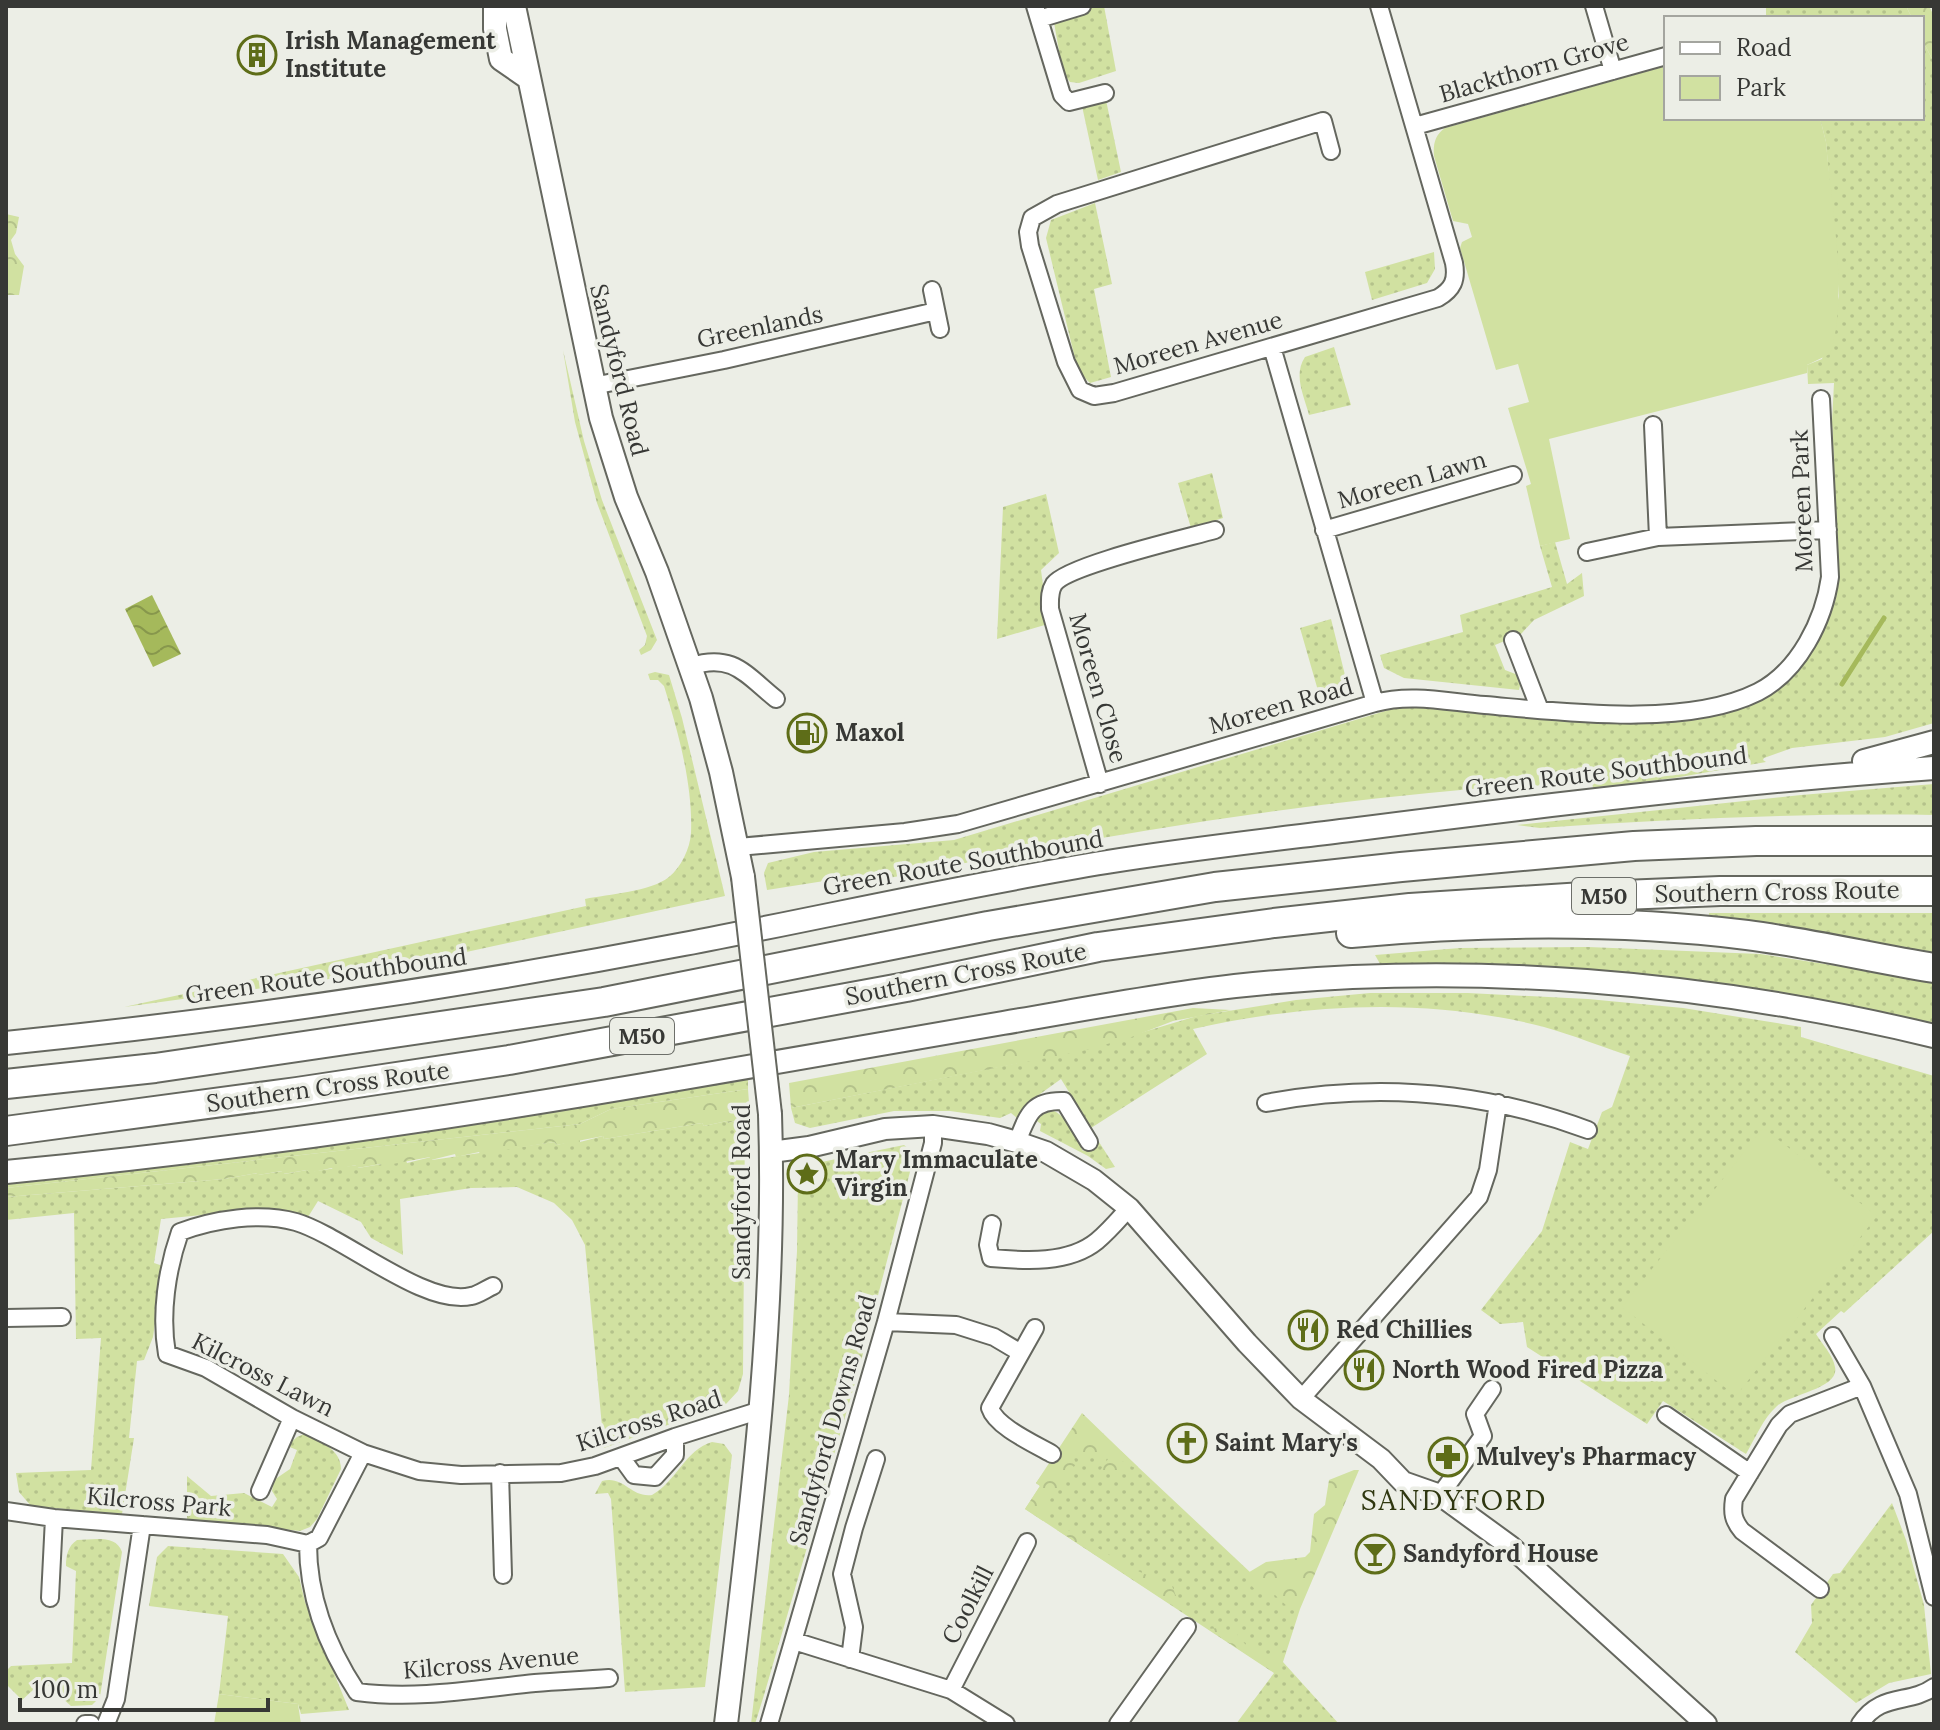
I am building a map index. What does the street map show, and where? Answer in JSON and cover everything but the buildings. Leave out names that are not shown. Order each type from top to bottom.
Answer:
[{"type":"highway","points":[[1215,887],[1392,857],[1597,836],[1835,827],[1934,828]]},
{"type":"highway","name":"Southern Cross Route","points":[[6,1084],[155,1068],[604,1002],[988,926],[1215,887],[1634,846],[1756,841],[1934,841]]},
{"type":"highway","name":"Southern Cross Route","points":[[6,1131],[509,1060],[906,987],[1098,947],[1274,923],[1410,908],[1720,891],[1934,891]]},
{"type":"highway","points":[[906,987],[962,984],[1248,942],[1499,922],[1621,925],[1748,935],[1934,968]]},
{"type":"main road","points":[[495,6],[495,29],[501,59],[527,77]]},
{"type":"main road","name":"Sandyford Road","points":[[514,6],[593,386],[626,497],[691,666],[721,772],[743,877],[770,1114],[771,1152],[767,1318],[761,1410],[726,1724]]},
{"type":"main road","points":[[1764,780],[1894,755],[1934,742]]},
{"type":"main road","name":"Green Route Southbound","points":[[6,1043],[109,1033],[389,995],[686,944],[812,917],[1107,862],[1487,811],[1764,780],[1934,768]]},
{"type":"main road","points":[[6,1172],[391,1127],[1100,1006],[1235,986],[1349,978],[1514,977],[1658,987],[1799,1008],[1934,1036]]},
{"type":"main road","points":[[1799,1008],[1934,1050]]},
{"type":"street","points":[[1082,6],[1037,12],[1062,95],[1069,102],[1105,93]]},
{"type":"street","name":"Moreen Avenue","points":[[1331,151],[1323,121],[1057,204],[1032,218],[1028,232],[1030,246],[1066,362],[1080,390],[1094,396],[1114,393],[1438,298],[1448,291],[1456,275],[1454,263],[1379,6]]},
{"type":"street","points":[[1594,6],[1613,71]]},
{"type":"street","name":"Blackthorn Grove","points":[[1415,126],[1664,57]]},
{"type":"street","points":[[932,290],[940,329]]},
{"type":"street","name":"Greenlands","points":[[593,386],[936,311]]},
{"type":"street","name":"Moreen Road","points":[[738,847],[905,832],[982,818],[1375,703],[1272,347]]},
{"type":"street","name":"Moreen Park","points":[[1375,703],[1403,697],[1540,710],[1651,713],[1725,704],[1758,692],[1780,676],[1797,657],[1821,614],[1830,577],[1821,399]]},
{"type":"street","points":[[1653,425],[1658,537]]},
{"type":"street","name":"Moreen Lawn","points":[[1324,530],[1513,475]]},
{"type":"street","name":"Moreen Close","points":[[1100,784],[1050,609],[1049,596],[1055,584],[1080,569],[1215,530]]},
{"type":"street","points":[[1587,552],[1658,537],[1828,530]]},
{"type":"street","points":[[1513,640],[1540,710]]},
{"type":"street","points":[[691,666],[716,661],[733,665],[776,699]]},
{"type":"street","points":[[1266,1103],[1309,1095],[1373,1090],[1419,1091],[1498,1103],[1554,1117],[1588,1130]]},
{"type":"street","points":[[1017,1142],[1025,1122],[1037,1105],[1046,1101],[1064,1101],[1089,1142]]},
{"type":"street","points":[[1301,1399],[1479,1197],[1488,1170],[1498,1103]]},
{"type":"street","points":[[771,1152],[809,1147],[885,1129],[933,1126],[988,1134],[1017,1142],[1046,1152],[1094,1180],[1129,1208],[1254,1352],[1301,1399],[1381,1459],[1403,1482],[1440,1495],[1526,1561],[1706,1724]]},
{"type":"street","name":"Sandyford Downs Road","points":[[769,1724],[886,1322],[933,1143],[933,1126]]},
{"type":"street","points":[[992,1224],[988,1245],[991,1258],[1024,1261],[1049,1259],[1095,1243],[1129,1208]]},
{"type":"street","name":"Kilcross Lawn","points":[[363,1453],[292,1418],[206,1368],[167,1354],[164,1316],[173,1253],[180,1232],[199,1224],[233,1219],[265,1218],[296,1222],[353,1249],[403,1278],[446,1296],[470,1297],[493,1286]]},
{"type":"street","points":[[6,1318],[62,1317]]},
{"type":"street","points":[[886,1322],[956,1325],[994,1337],[1021,1353]]},
{"type":"street","points":[[1035,1328],[990,1408],[992,1415],[1001,1423],[1052,1454]]},
{"type":"street","points":[[1833,1336],[1862,1386],[1908,1494],[1934,1597]]},
{"type":"street","points":[[1820,1589],[1762,1548],[1734,1521],[1734,1499],[1779,1425],[1790,1414],[1862,1386]]},
{"type":"street","points":[[1440,1495],[1483,1436],[1475,1414],[1492,1389]]},
{"type":"street","name":"Kilcross Road","points":[[363,1453],[419,1471],[461,1475],[561,1473],[621,1457],[761,1410]]},
{"type":"street","points":[[1666,1415],[1750,1473]]},
{"type":"street","points":[[260,1491],[292,1418]]},
{"type":"street","points":[[621,1457],[634,1475],[655,1477],[675,1455],[675,1437]]},
{"type":"street","points":[[308,1544],[319,1538],[363,1453]]},
{"type":"street","points":[[850,1659],[854,1627],[842,1574],[876,1459]]},
{"type":"street","points":[[500,1473],[503,1575]]},
{"type":"street","name":"Kilcross Park","points":[[6,1511],[54,1518],[267,1535],[308,1544]]},
{"type":"street","points":[[50,1598],[54,1518]]},
{"type":"street","points":[[106,1724],[116,1699],[142,1525]]},
{"type":"street","name":"Coolkill","points":[[951,1690],[1027,1542]]},
{"type":"street","name":"Kilcross Avenue","points":[[308,1544],[312,1594],[340,1666],[357,1692],[388,1696],[440,1694],[609,1678]]},
{"type":"street","points":[[1118,1724],[1187,1627]]},
{"type":"street","points":[[794,1641],[951,1690],[1006,1724]]},
{"type":"street","points":[[1860,1724],[1879,1705],[1927,1692],[1934,1687]]},
{"type":"street","points":[[85,1724],[91,1724]]},
{"type":"green space","points":[[1088,6],[1104,6],[1116,71],[1079,83],[1070,82],[1063,73],[1053,17]]},
{"type":"green space","points":[[1766,6],[1906,6],[1911,16],[1766,16]]},
{"type":"green space","points":[[1906,6],[1929,6],[1934,16],[1934,63],[1924,43],[1924,16],[1911,16]]},
{"type":"green space","points":[[1924,43],[1934,63],[1934,723],[1885,737],[1792,748],[1764,758],[1766,762],[1674,778],[1593,788],[1590,771],[1556,776],[1555,783],[1537,786],[1484,783],[1482,788],[1331,804],[1182,825],[884,879],[875,873],[767,890],[764,873],[768,863],[814,852],[954,840],[1402,706],[1574,721],[1651,721],[1693,718],[1751,704],[1788,682],[1803,665],[1828,621],[1839,578],[1832,422],[1834,383],[1808,384],[1807,365],[1822,359],[1839,296],[1826,142],[1820,120],[1924,120]]},
{"type":"green space","points":[[1664,67],[1664,120],[1820,120],[1826,142],[1838,278],[1838,306],[1830,354],[1807,365],[1807,373],[1549,439],[1570,539],[1540,546],[1526,486],[1531,484],[1508,408],[1529,402],[1518,364],[1496,370],[1460,248],[1462,242],[1472,237],[1468,224],[1453,221],[1434,156],[1434,144],[1445,128]]},
{"type":"green space","points":[[1106,100],[1121,172],[1098,180],[1082,106]]},
{"type":"green space","points":[[1095,203],[1112,284],[1094,289],[1111,377],[1090,383],[1078,371],[1046,238],[1051,220]]},
{"type":"green space","points":[[6,214],[19,217],[16,233],[11,240],[15,254],[24,266],[19,295],[6,295]]},
{"type":"green space","points":[[1434,252],[1435,269],[1427,283],[1372,300],[1365,272]]},
{"type":"green space","points":[[1334,347],[1351,405],[1309,415],[1301,386],[1302,364],[1305,357]]},
{"type":"green space","points":[[563,350],[584,441],[602,500],[657,640],[651,650],[641,655],[639,650],[645,645],[647,636],[597,503],[575,422]]},
{"type":"green space","points":[[1212,473],[1223,518],[1191,528],[1178,483]]},
{"type":"green space","points":[[1046,494],[1059,553],[1041,570],[1048,624],[997,639],[1003,507]]},
{"type":"green space","points":[[1555,542],[1567,584],[1582,573],[1584,596],[1534,620],[1521,634],[1495,645],[1505,670],[1518,675],[1521,681],[1519,690],[1404,678],[1384,668],[1380,655],[1463,632],[1460,615],[1552,587],[1540,546]]},
{"type":"green space","points":[[1331,619],[1346,679],[1337,692],[1321,701],[1300,628]]},
{"type":"green space","points":[[648,674],[669,675],[725,896],[395,970],[124,1007],[586,906],[585,899],[640,889],[669,877],[687,851],[691,833],[690,796],[684,758],[664,686],[658,680],[650,680]]},
{"type":"green space","points":[[1934,784],[1934,815],[1737,817],[1540,828],[1517,825],[1801,795]]},
{"type":"green space","points":[[1709,913],[1934,913],[1934,957],[1708,928]]},
{"type":"green space","points":[[1588,947],[1760,954],[1934,981],[1934,1028],[1383,969],[1375,955],[1460,948]]},
{"type":"green space","points":[[1370,993],[1468,993],[1683,1008],[1801,1027],[1801,1037],[1934,1076],[1934,1231],[1844,1313],[1841,1311],[1816,1334],[1832,1358],[1835,1374],[1823,1385],[1777,1406],[1763,1423],[1746,1454],[1663,1401],[1647,1424],[1527,1347],[1523,1322],[1500,1324],[1481,1310],[1542,1231],[1570,1142],[1588,1149],[1602,1112],[1612,1107],[1630,1056],[1555,1030],[1501,1017],[1413,1008],[1324,1009],[1236,1020],[1193,1029],[1207,1054],[1091,1128],[1061,1079],[1029,1102],[1017,1118],[1011,1113],[1000,1118],[950,1111],[894,1111],[810,1128],[795,1123],[791,1108],[1083,1050],[1197,1016],[1296,1000]]},
{"type":"green space","points":[[1193,1008],[1231,1010],[1173,1021],[1082,1051],[791,1108],[789,1083]]},
{"type":"green space","points":[[748,1078],[748,1089],[611,1109],[580,1124],[6,1188],[6,1184],[378,1138]]},
{"type":"green space","points":[[748,1089],[750,1116],[728,1123],[704,1126],[702,1123],[604,1139],[603,1136],[557,1145],[554,1142],[456,1157],[455,1154],[431,1160],[430,1157],[382,1166],[357,1168],[356,1165],[309,1173],[307,1170],[283,1174],[282,1171],[257,1173],[224,1179],[6,1197],[6,1188],[580,1124],[611,1109]]},
{"type":"green space","points":[[1048,1109],[1065,1120],[1083,1151],[1099,1142],[1115,1167],[1106,1169],[1040,1131],[1041,1124],[1034,1119]]},
{"type":"green space","points":[[745,1118],[743,1374],[738,1391],[726,1404],[604,1448],[585,1245],[572,1220],[554,1203],[517,1187],[471,1188],[400,1199],[403,1255],[371,1238],[361,1222],[318,1201],[308,1217],[254,1210],[161,1219],[154,1263],[163,1266],[153,1337],[144,1360],[137,1361],[129,1438],[134,1438],[122,1514],[31,1506],[19,1492],[16,1473],[91,1470],[101,1338],[76,1339],[74,1213],[6,1220],[6,1197],[224,1179],[258,1173],[309,1172],[357,1165],[358,1168],[406,1160],[407,1163],[431,1157],[432,1160],[554,1142],[557,1145],[580,1139],[580,1142],[603,1136],[604,1139],[702,1123],[704,1126],[728,1123]]},
{"type":"green space","points":[[1763,1128],[1877,1216],[1736,1396],[1622,1307]]},
{"type":"green space","points":[[904,1145],[913,1152],[912,1164],[859,1369],[764,1695],[755,1724],[751,1724],[789,1395],[798,1180],[812,1164]]},
{"type":"green space","points":[[1082,1413],[1138,1467],[1120,1460],[1120,1471],[1099,1472],[1108,1459],[1092,1453],[1073,1456],[1076,1464],[1049,1501],[1043,1521],[1025,1509],[1040,1486],[1036,1483]]},
{"type":"green space","points":[[307,1433],[334,1452],[341,1469],[317,1519],[310,1527],[300,1531],[187,1519],[187,1476],[211,1496],[244,1493],[272,1507],[277,1499],[272,1491],[274,1480],[290,1469],[297,1450],[287,1446]]},
{"type":"green space","points":[[712,1442],[724,1444],[732,1455],[705,1687],[625,1692],[611,1499],[608,1493],[595,1494],[602,1481],[610,1480],[638,1493],[652,1495],[668,1482],[687,1459]]},
{"type":"green space","points":[[1060,1450],[1121,1451],[1251,1573],[1300,1609],[1283,1662],[1339,1724],[1236,1724],[1274,1673],[1025,1509],[1040,1486],[1036,1483]]},
{"type":"green space","points":[[1359,1470],[1300,1609],[1289,1608],[1275,1595],[1256,1590],[1246,1574],[1266,1562],[1305,1557],[1310,1552],[1314,1514],[1325,1505],[1329,1480]]},
{"type":"green space","points":[[1892,1503],[1924,1605],[1931,1674],[1889,1683],[1856,1703],[1795,1652],[1812,1623],[1811,1605],[1833,1574],[1840,1573]]},
{"type":"green space","points":[[1063,1527],[1131,1568],[1172,1586],[1180,1606],[1178,1609],[1057,1530]]},
{"type":"green space","points":[[77,1540],[109,1540],[122,1552],[100,1697],[92,1705],[71,1706],[43,1681],[22,1700],[6,1684],[6,1671],[11,1666],[72,1663],[76,1571],[66,1566],[66,1562],[70,1548]]},
{"type":"green space","points":[[168,1546],[283,1554],[299,1577],[305,1602],[349,1710],[301,1714],[298,1704],[219,1694],[228,1616],[149,1606],[157,1557]]},
{"type":"green space","points":[[1218,1628],[1236,1633],[1245,1644],[1269,1656],[1286,1652],[1275,1673],[1208,1629]]},
{"type":"green space","points":[[219,1694],[298,1704],[301,1724],[214,1724]]},
{"type":"water","points":[[152,595],[181,654],[153,667],[125,609]]},
{"type":"waterway","points":[[1842,684],[1884,618]]},
{"type":"place","name":"Irish Management Institute","points":[[257,55]]},
{"type":"place","name":"Maxol","points":[[807,733]]},
{"type":"place","name":"Mary Immaculate Virgin","points":[[807,1174]]},
{"type":"place","name":"Red Chillies","points":[[1308,1330]]},
{"type":"place","name":"North Wood Fired Pizza","points":[[1364,1370]]},
{"type":"place","name":"Saint Mary's","points":[[1187,1443]]},
{"type":"place","name":"Mulvey's Pharmacy","points":[[1448,1457]]},
{"type":"place","name":"Sandyford House","points":[[1375,1554]]},
{"type":"district","name":"SANDYFORD","points":[[1454,1500]]}]
